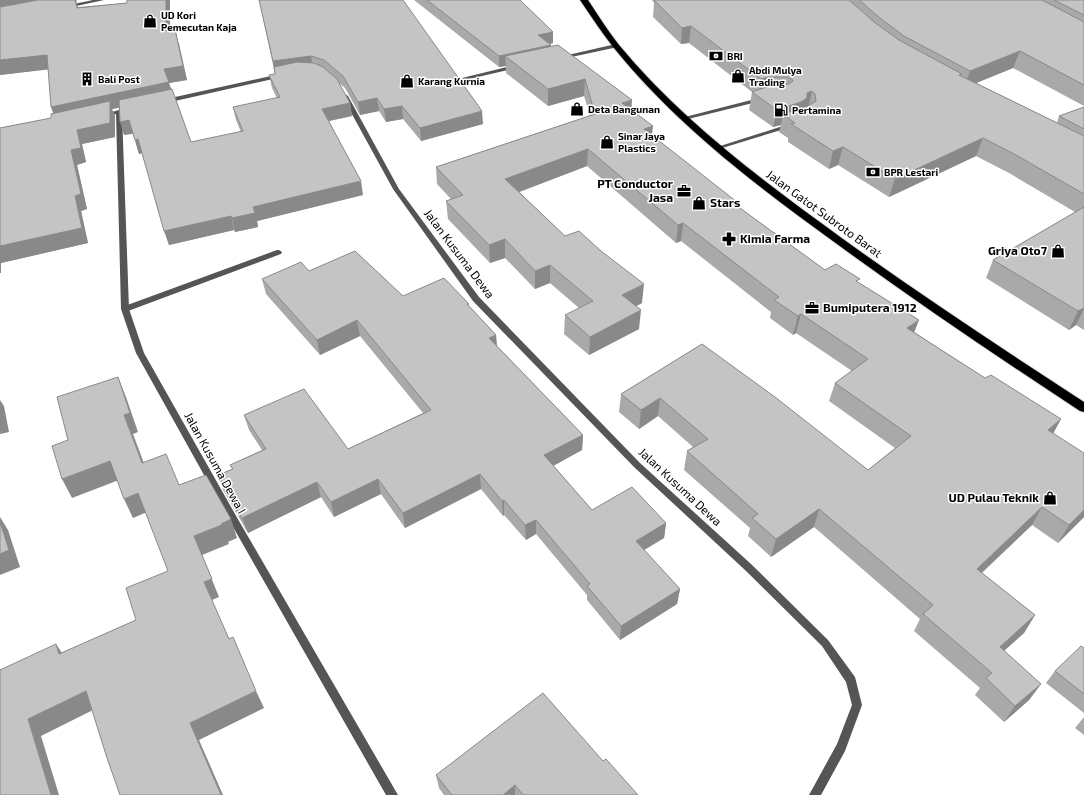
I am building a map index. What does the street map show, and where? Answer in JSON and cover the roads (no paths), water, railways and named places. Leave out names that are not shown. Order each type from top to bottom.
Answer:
[{"type":"highway","name":"Jalan Gatot Subroto Barat","points":[[584,0],[616,46],[660,95],[717,148],[762,185],[918,298],[1084,408]]},
{"type":"street","points":[[60,8],[102,0]]},
{"type":"street","points":[[558,58],[616,46]]},
{"type":"street","points":[[465,78],[519,66]]},
{"type":"street","points":[[158,103],[290,74]]},
{"type":"street","name":"Jalan Kusuma Dewa","points":[[342,90],[396,189],[476,299],[637,465],[748,567],[825,643],[851,680],[858,705],[840,747],[815,795]]},
{"type":"street","points":[[684,118],[765,98]]},
{"type":"street","points":[[96,117],[134,108]]},
{"type":"street","name":"Jalan Kusuma Dewa I","points":[[119,112],[125,309],[140,353],[236,524],[392,795]]},
{"type":"street","points":[[717,148],[793,124]]},
{"type":"street","points":[[125,309],[279,252]]},
{"type":"place","name":"UD Kori Pemecutan Kaja","points":[[150,21]]},
{"type":"place","name":"BRI","points":[[716,56]]},
{"type":"place","name":"Abdi Mulya Trading","points":[[738,76]]},
{"type":"place","name":"Bali Post","points":[[87,79]]},
{"type":"place","name":"Karang Kurnia","points":[[407,81]]},
{"type":"place","name":"Deta Bangunan","points":[[577,109]]},
{"type":"place","name":"Pertamina","points":[[781,110]]},
{"type":"place","name":"Sinar Jaya Plastics","points":[[607,142]]},
{"type":"place","name":"BPR Lestari","points":[[873,172]]},
{"type":"place","name":"PT Conductor Jasa","points":[[684,191]]},
{"type":"place","name":"Stars","points":[[699,203]]},
{"type":"place","name":"Kimia Farma","points":[[729,239]]},
{"type":"place","name":"Griya Oto7","points":[[1058,251]]},
{"type":"place","name":"Bumiputera 1912","points":[[812,308]]},
{"type":"place","name":"UD Pulau Teknik","points":[[1050,498]]}]
